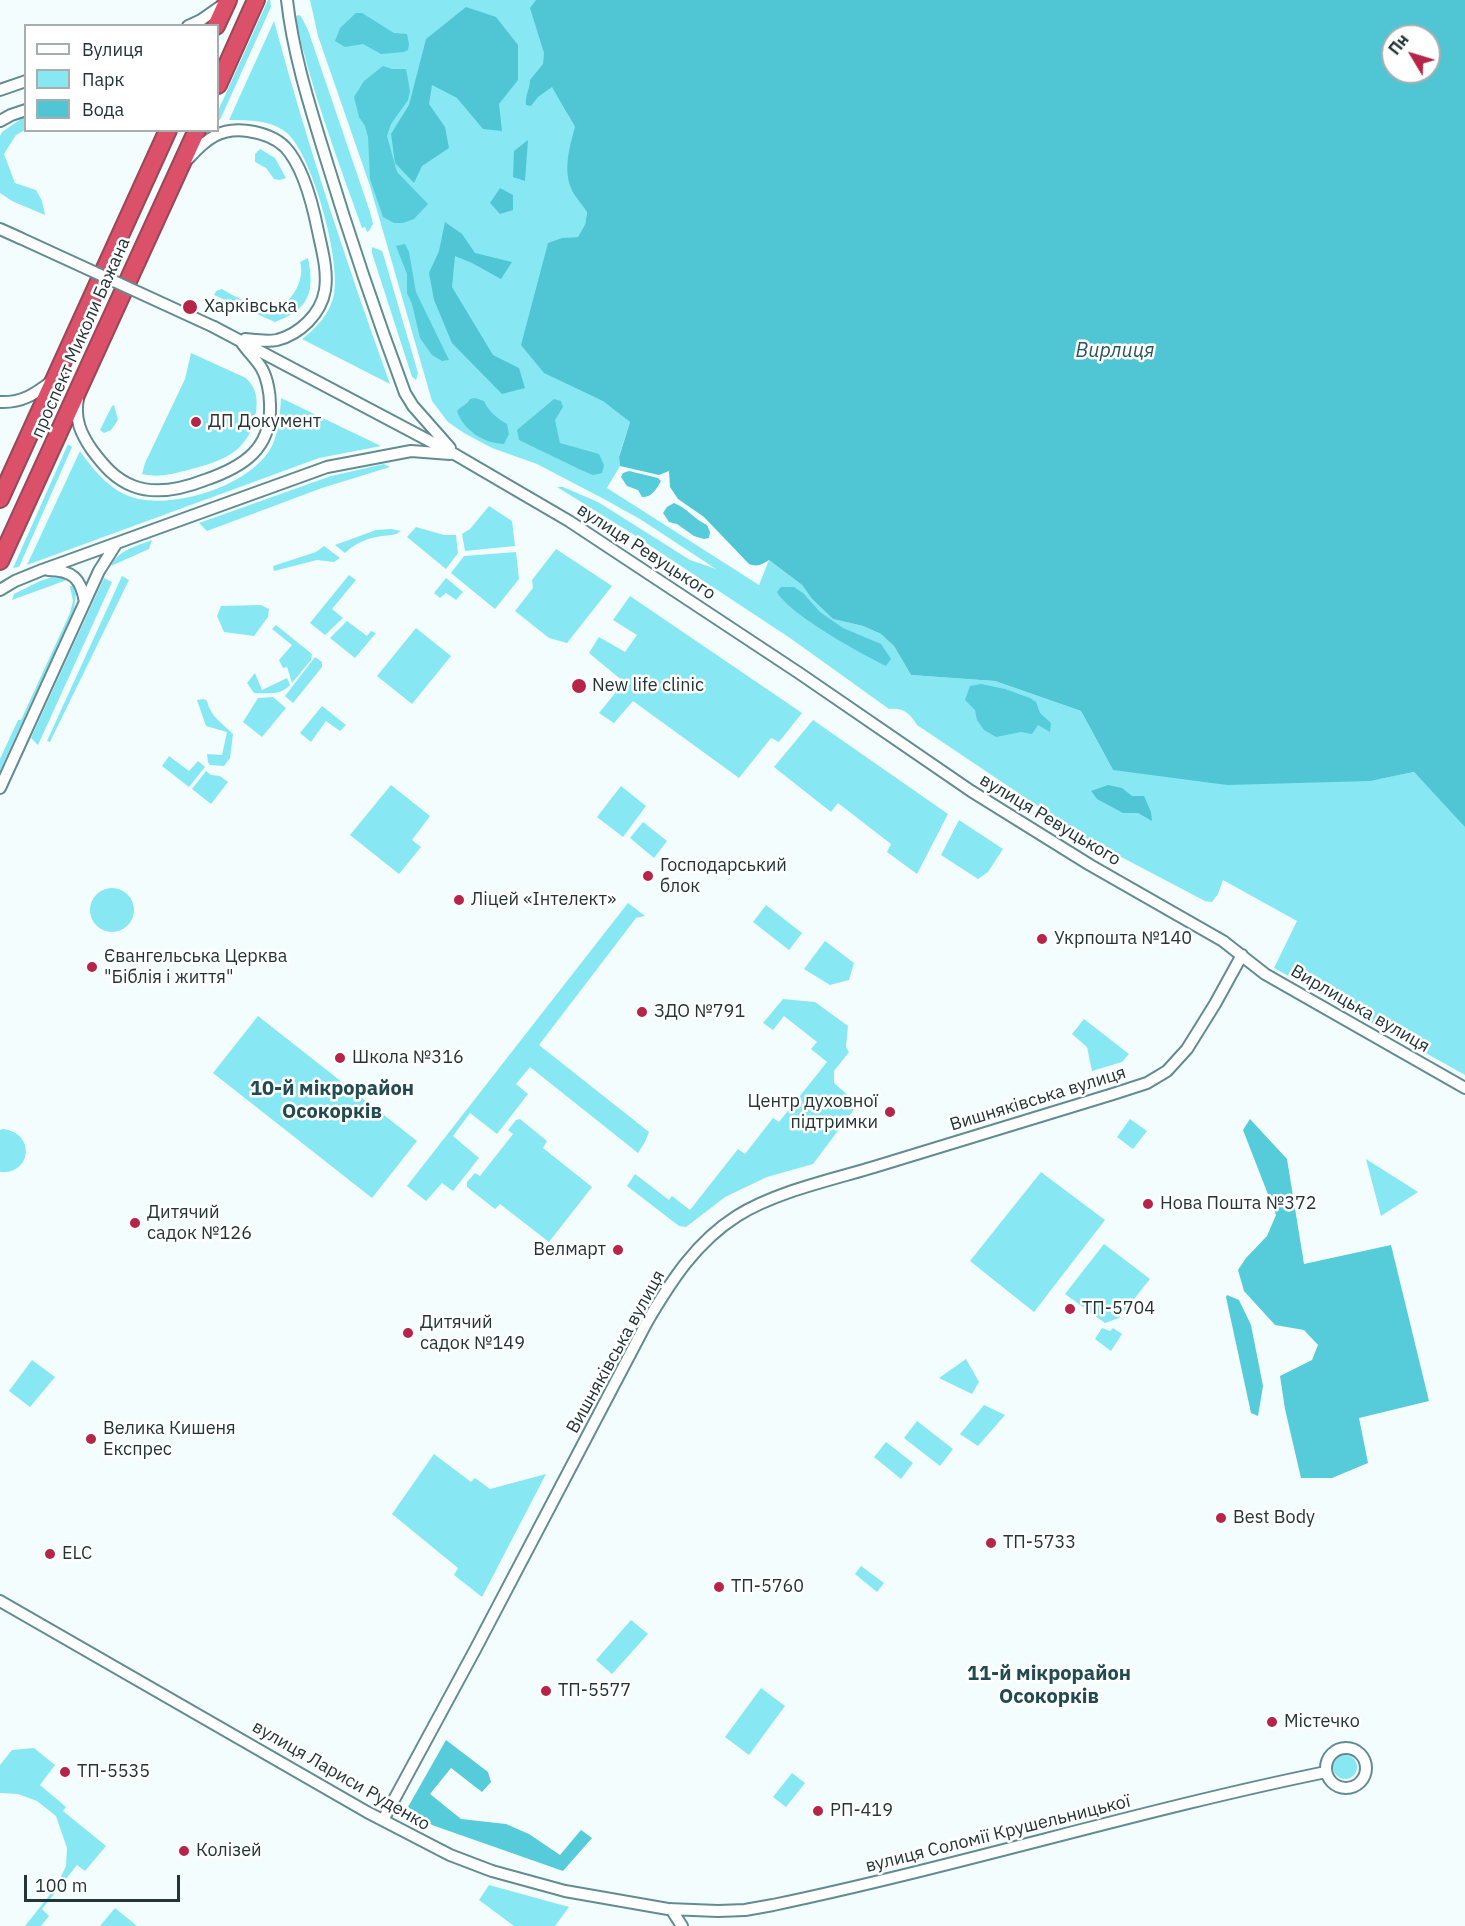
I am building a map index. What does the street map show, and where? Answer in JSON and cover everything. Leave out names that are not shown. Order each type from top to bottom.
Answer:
[{"type":"highway","points":[[219,83],[256,0]]},
{"type":"highway","points":[[217,24],[227,1]]},
{"type":"highway","name":"проспект Миколи Бажана","points":[[0,499],[167,132]]},
{"type":"highway","name":"проспект Миколи Бажана","points":[[0,561],[196,132]]},
{"type":"street","points":[[288,0],[307,96],[370,298],[405,393],[413,406],[456,455]]},
{"type":"street","points":[[192,24],[227,1]]},
{"type":"street","points":[[0,90],[24,82]]},
{"type":"street","points":[[0,121],[24,111]]},
{"type":"street","points":[[179,169],[199,147],[221,132],[244,130],[262,133],[284,146],[291,155],[313,208],[326,277],[325,292],[314,316],[305,325],[277,340],[238,339]]},
{"type":"street","points":[[155,157],[158,132]]},
{"type":"street","points":[[0,220],[16,237]]},
{"type":"street","name":"вулиця Ревуцького","points":[[0,229],[238,339],[456,455],[569,521],[799,673],[971,791],[1090,865],[1223,941],[1242,955]]},
{"type":"street","points":[[0,239],[16,237]]},
{"type":"street","points":[[80,388],[76,410],[77,422],[85,440],[110,472],[143,489],[170,490],[199,483],[226,473],[250,457],[259,448],[269,421],[270,397],[263,370],[238,339]]},
{"type":"street","points":[[0,402],[20,401],[37,393],[57,377]]},
{"type":"street","points":[[0,590],[42,570],[327,466],[411,451],[456,455]]},
{"type":"street","points":[[0,788],[99,572],[116,543]]},
{"type":"street","points":[[42,570],[62,570],[77,579],[85,602]]},
{"type":"street","name":"Вирлицька вулиця","points":[[1242,955],[1265,974],[1465,1088]]},
{"type":"street","name":"Вишняківська вулиця","points":[[383,1820],[647,1322],[667,1287],[699,1248],[738,1216],[762,1203],[1152,1080],[1167,1071],[1187,1049],[1242,955]]},
{"type":"street","name":"вулиця Лариси Руденко","points":[[0,1601],[383,1820],[450,1855],[492,1871],[582,1894],[692,1911]]},
{"type":"street","name":"вулиця Соломії Крушельницької","points":[[692,1911],[745,1910],[829,1894],[1326,1772]]},
{"type":"street","points":[[671,1909],[682,1926]]},
{"type":"street","points":[[689,1926],[692,1911]]},
{"type":"green space","points":[[268,0],[270,0],[271,7],[220,120],[219,109]]},
{"type":"green space","points":[[310,0],[543,0],[568,115],[575,127],[587,211],[585,227],[578,237],[568,238],[593,389],[630,422],[619,456],[620,466],[607,488],[759,585],[769,560],[802,585],[812,599],[833,619],[863,626],[881,634],[894,646],[911,675],[995,681],[1081,711],[1113,770],[1379,779],[1414,772],[1437,796],[1462,809],[1465,827],[1465,1075],[1274,968],[1297,921],[1223,880],[1212,902],[1205,901],[1087,839],[917,725],[905,712],[889,709],[790,638],[557,487],[563,487],[598,502],[690,560],[716,569],[640,519],[537,464],[492,448],[448,422],[432,401],[370,186],[318,36]]},
{"type":"green space","points":[[301,16],[308,30],[370,212],[373,224],[367,232],[365,227],[362,228],[317,97],[301,44],[295,17]]},
{"type":"green space","points":[[274,21],[328,204],[390,384],[302,339],[322,320],[334,295],[335,279],[329,235],[315,185],[297,145],[287,133],[267,123],[229,120]]},
{"type":"green space","points":[[24,117],[24,131],[16,135],[4,154],[15,183],[36,190],[42,201],[45,215],[12,201],[0,193],[0,136],[2,132]]},
{"type":"green space","points":[[260,149],[275,158],[286,178],[274,179],[266,168],[255,162],[255,154]]},
{"type":"green space","points":[[372,247],[382,251],[384,257],[418,373],[416,380],[412,377]]},
{"type":"green space","points":[[308,258],[311,281],[307,298],[295,311],[275,322],[214,295],[216,291],[222,289],[255,306],[266,309],[274,308],[294,294],[300,278],[300,262]]},
{"type":"green space","points":[[191,353],[246,378],[254,389],[256,398],[253,426],[241,446],[233,453],[213,463],[171,474],[154,476],[142,474],[145,463],[185,379]]},
{"type":"green space","points":[[281,398],[381,446],[319,458],[27,565],[80,451],[106,482],[126,495],[143,500],[164,501],[186,498],[229,483],[248,472],[263,459],[275,438]]},
{"type":"green space","points":[[114,405],[118,420],[111,430],[104,433],[100,430]]},
{"type":"green space","points":[[68,444],[72,447],[19,567],[13,568]]},
{"type":"green space","points":[[384,464],[390,467],[322,488],[207,531],[199,523],[331,476]]},
{"type":"green space","points":[[489,506],[512,521],[515,546],[465,551],[462,534],[470,529]]},
{"type":"green space","points":[[416,527],[444,535],[456,535],[458,553],[446,569],[407,537]]},
{"type":"green space","points":[[376,530],[401,531],[394,535],[367,540],[353,546],[345,553],[335,545]]},
{"type":"green space","points":[[152,540],[149,549],[111,566],[123,552]]},
{"type":"green space","points":[[324,546],[340,558],[334,562],[317,560],[274,571],[273,566],[316,552]]},
{"type":"green space","points":[[556,549],[612,586],[567,643],[549,638],[515,611],[533,588],[532,580]]},
{"type":"green space","points":[[516,552],[519,579],[495,609],[451,573],[464,556]]},
{"type":"green space","points":[[349,575],[356,580],[332,609],[343,618],[325,635],[310,623]]},
{"type":"green space","points":[[55,576],[67,580],[12,600],[14,594]]},
{"type":"green space","points":[[122,576],[129,580],[50,742],[47,741]]},
{"type":"green space","points":[[104,578],[112,582],[38,745],[31,738]]},
{"type":"green space","points":[[446,578],[463,592],[456,600],[446,593],[440,598],[434,593]]},
{"type":"green space","points":[[70,586],[73,586],[76,594],[74,609],[0,771],[0,759],[18,720],[21,720],[70,613],[73,601]]},
{"type":"green space","points":[[630,596],[802,713],[779,742],[771,738],[739,778],[633,701],[614,723],[599,713],[624,682],[589,653],[599,637],[625,652],[637,635],[613,620]]},
{"type":"green space","points":[[261,605],[269,609],[268,617],[254,636],[224,632],[217,616],[221,606]]},
{"type":"green space","points":[[347,621],[367,636],[371,631],[376,633],[355,658],[330,638]]},
{"type":"green space","points":[[276,625],[312,654],[311,660],[292,683],[287,667],[283,668],[279,660],[292,645],[272,629]]},
{"type":"green space","points":[[416,628],[451,656],[412,704],[377,676]]},
{"type":"green space","points":[[315,657],[322,662],[322,667],[293,703],[285,696]]},
{"type":"green space","points":[[255,673],[262,690],[287,678],[290,685],[278,692],[254,693],[247,683]]},
{"type":"green space","points":[[273,697],[286,708],[262,737],[243,722],[258,698]]},
{"type":"green space","points":[[204,699],[214,715],[233,734],[230,758],[224,766],[210,765],[208,762],[207,754],[222,755],[227,732],[206,726],[197,700]]},
{"type":"green space","points":[[322,706],[346,725],[340,731],[326,721],[311,742],[300,733]]},
{"type":"green space","points":[[813,720],[948,814],[917,874],[887,852],[891,844],[838,803],[831,812],[774,767]]},
{"type":"green space","points":[[169,756],[189,771],[198,761],[205,767],[189,787],[162,766]]},
{"type":"green space","points":[[206,771],[228,782],[211,804],[192,789]]},
{"type":"green space","points":[[391,785],[430,816],[412,840],[421,847],[399,874],[350,835]]},
{"type":"green space","points":[[621,786],[646,806],[623,837],[597,817]]},
{"type":"green space","points":[[959,820],[1003,849],[988,872],[978,879],[941,855]]},
{"type":"green space","points":[[643,822],[667,841],[654,858],[630,838]]},
{"type":"green space","points":[[112,888],[127,895],[134,910],[127,925],[112,932],[97,925],[90,910],[97,895]]},
{"type":"green space","points":[[628,903],[645,916],[636,918],[539,1045],[649,1132],[638,1153],[530,1067],[516,1084],[528,1094],[497,1134],[470,1113],[453,1136],[479,1158],[453,1191],[442,1183],[426,1201],[407,1186]]},
{"type":"green space","points":[[766,905],[802,933],[789,950],[753,922]]},
{"type":"green space","points":[[825,941],[854,963],[849,980],[830,985],[804,969]]},
{"type":"green space","points":[[783,999],[815,1002],[848,1026],[846,1047],[849,1052],[834,1071],[834,1083],[858,1104],[813,1164],[767,1177],[725,1197],[686,1227],[679,1226],[627,1186],[635,1174],[669,1200],[672,1196],[690,1210],[738,1149],[745,1154],[773,1118],[779,1122],[827,1062],[811,1049],[817,1042],[784,1016],[773,1030],[763,1023]]},
{"type":"green space","points":[[258,1016],[417,1141],[372,1198],[213,1073]]},
{"type":"green space","points":[[1084,1019],[1129,1054],[1122,1062],[1092,1071],[1087,1047],[1072,1034]]},
{"type":"green space","points":[[520,1119],[547,1141],[543,1148],[592,1187],[549,1242],[500,1204],[495,1209],[467,1187],[467,1182],[475,1173],[480,1176],[513,1134],[508,1130],[516,1120]]},
{"type":"green space","points":[[1130,1119],[1147,1131],[1133,1149],[1117,1137]]},
{"type":"green space","points":[[0,1130],[14,1132],[21,1138],[26,1153],[19,1167],[11,1171],[0,1172]]},
{"type":"green space","points":[[1366,1159],[1418,1192],[1381,1216]]},
{"type":"green space","points":[[1041,1172],[1105,1220],[1034,1312],[970,1261]]},
{"type":"green space","points":[[1104,1244],[1150,1279],[1119,1318],[1105,1323],[1065,1294]]},
{"type":"green space","points":[[1102,1328],[1110,1331],[1113,1328],[1122,1334],[1111,1351],[1095,1339]]},
{"type":"green space","points":[[966,1359],[979,1382],[972,1394],[939,1378]]},
{"type":"green space","points":[[32,1360],[55,1377],[30,1407],[9,1391]]},
{"type":"green space","points":[[984,1405],[1005,1415],[978,1446],[960,1434]]},
{"type":"green space","points":[[917,1421],[953,1449],[940,1466],[904,1438]]},
{"type":"green space","points":[[886,1442],[913,1463],[901,1479],[874,1457]]},
{"type":"green space","points":[[434,1454],[471,1482],[475,1478],[490,1489],[546,1474],[482,1597],[454,1575],[458,1568],[392,1514]]},
{"type":"green space","points":[[861,1566],[884,1583],[877,1592],[855,1574]]},
{"type":"green space","points":[[631,1620],[648,1634],[612,1674],[596,1660]]},
{"type":"green space","points":[[761,1688],[785,1706],[749,1755],[725,1737]]},
{"type":"green space","points":[[34,1748],[55,1765],[40,1785],[66,1807],[63,1811],[106,1846],[85,1871],[77,1865],[42,1909],[49,1916],[41,1926],[25,1926],[56,1887],[66,1866],[67,1848],[56,1816],[37,1801],[18,1794],[0,1793],[0,1765],[12,1750]]},
{"type":"green space","points":[[1345,1755],[1350,1756],[1356,1762],[1356,1772],[1350,1778],[1345,1779],[1340,1778],[1334,1772],[1333,1767],[1334,1762],[1340,1756]]},
{"type":"green space","points":[[792,1773],[805,1783],[786,1807],[773,1797]]},
{"type":"green space","points":[[489,1885],[569,1907],[555,1926],[514,1926],[479,1900]]},
{"type":"green space","points":[[115,1908],[137,1926],[100,1926]]},
{"type":"shaded area","points":[[356,13],[362,13],[394,33],[407,34],[408,50],[381,54],[363,44],[345,47],[335,41],[340,28]]},
{"type":"shaded area","points":[[383,66],[392,69],[406,69],[410,91],[408,100],[391,124],[387,136],[397,172],[428,204],[414,219],[403,223],[394,223],[383,217],[370,179],[368,137],[359,117],[354,97],[364,81]]},
{"type":"shaded area","points":[[405,244],[409,252],[416,292],[449,360],[442,361],[432,355],[420,338],[407,293],[407,274],[396,246]]},
{"type":"shaded area","points":[[470,399],[484,401],[494,414],[507,424],[509,434],[504,444],[482,439],[469,430],[460,418],[457,411]]},
{"type":"shaded area","points":[[554,399],[561,401],[563,407],[555,420],[560,443],[599,454],[604,465],[602,473],[593,475],[519,440],[517,430]]},
{"type":"shaded area","points":[[629,471],[658,478],[661,481],[652,494],[642,497],[638,490],[627,486],[621,477],[623,473]]},
{"type":"shaded area","points":[[674,503],[707,525],[710,532],[709,538],[694,536],[677,524],[669,522],[663,513]]},
{"type":"shaded area","points":[[781,587],[794,587],[803,593],[820,612],[843,628],[881,644],[891,659],[886,666],[810,622],[784,601],[777,592]]},
{"type":"shaded area","points":[[981,684],[1005,689],[1036,702],[1040,713],[1051,723],[1050,732],[1038,725],[1032,734],[1021,732],[996,737],[984,730],[977,720],[975,710],[965,700],[970,686]]},
{"type":"shaded area","points":[[1250,1119],[1287,1159],[1304,1264],[1391,1245],[1429,1401],[1359,1418],[1368,1463],[1332,1478],[1301,1478],[1280,1376],[1312,1360],[1318,1345],[1304,1330],[1275,1325],[1244,1291],[1238,1270],[1267,1236],[1276,1215],[1243,1130]]},
{"type":"shaded area","points":[[1227,1295],[1239,1300],[1251,1325],[1263,1386],[1258,1416],[1251,1413]]},
{"type":"shaded area","points":[[446,1740],[488,1772],[491,1782],[482,1792],[451,1768],[430,1794],[461,1819],[506,1824],[529,1834],[560,1855],[581,1830],[592,1838],[563,1871],[432,1825],[408,1807]]},
{"type":"water","name":"Вирлиця","points":[[536,0],[1465,0],[1465,827],[1414,772],[1370,781],[1227,785],[1113,770],[1081,711],[995,681],[911,675],[894,646],[881,634],[863,626],[833,619],[812,599],[802,585],[769,560],[759,565],[749,564],[704,517],[678,499],[670,487],[669,471],[659,475],[620,466],[619,457],[630,422],[603,401],[544,373],[521,345],[548,243],[562,238],[578,237],[585,225],[587,212],[572,191],[569,181],[568,157],[575,127],[552,87],[538,97],[531,106],[526,105],[530,80],[543,64],[544,53],[530,8]]},
{"type":"water","points":[[466,7],[496,17],[518,45],[518,80],[499,104],[502,131],[483,129],[457,98],[432,85],[429,104],[445,127],[449,148],[422,166],[414,183],[395,163],[391,134],[409,105],[426,39]]},
{"type":"water","points":[[528,140],[525,181],[513,177],[514,151]]},
{"type":"water","points":[[500,188],[513,195],[513,210],[500,214],[490,203]]},
{"type":"water","points":[[445,222],[462,234],[475,253],[512,262],[501,279],[455,256],[452,287],[493,355],[519,368],[525,388],[502,394],[452,343],[434,300],[429,273],[439,251]]},
{"type":"water","points":[[1108,785],[1122,788],[1132,796],[1144,796],[1152,821],[1138,813],[1123,813],[1097,799],[1091,791]]},
{"type":"place","name":"Харківська","points":[[190,307]]},
{"type":"place","name":"ДП Документ","points":[[196,422]]},
{"type":"place","name":"New life clinic","points":[[579,686]]},
{"type":"place","name":"Господарський блок","points":[[648,876]]},
{"type":"place","name":"Ліцей «Інтелект»","points":[[459,900]]},
{"type":"place","name":"Укрпошта №140","points":[[1042,939]]},
{"type":"place","name":"Євангельська Церква \"Біблія і життя\"","points":[[92,967]]},
{"type":"place","name":"ЗДО №791","points":[[642,1012]]},
{"type":"place","name":"Школа №316","points":[[340,1058]]},
{"type":"place","name":"Центр духовної підтримки","points":[[890,1112]]},
{"type":"place","name":"Нова Пошта №372","points":[[1148,1204]]},
{"type":"place","name":"Дитячий садок №126","points":[[135,1223]]},
{"type":"place","name":"Велмарт","points":[[618,1250]]},
{"type":"place","name":"ТП-5704","points":[[1070,1309]]},
{"type":"place","name":"Дитячий садок №149","points":[[408,1333]]},
{"type":"place","name":"Велика Кишеня Експрес","points":[[91,1439]]},
{"type":"place","name":"Best Body","points":[[1221,1518]]},
{"type":"place","name":"ТП-5733","points":[[991,1543]]},
{"type":"place","name":"ELC","points":[[50,1554]]},
{"type":"place","name":"ТП-5760","points":[[719,1587]]},
{"type":"place","name":"ТП-5577","points":[[546,1691]]},
{"type":"place","name":"Містечко","points":[[1272,1722]]},
{"type":"place","name":"ТП-5535","points":[[65,1772]]},
{"type":"place","name":"РП-419","points":[[818,1811]]},
{"type":"place","name":"Колізей","points":[[184,1851]]},
{"type":"district","name":"10-й мікрорайон Осокорків","points":[[332,1100]]},
{"type":"district","name":"11-й мікрорайон Осокорків","points":[[1049,1686]]}]
